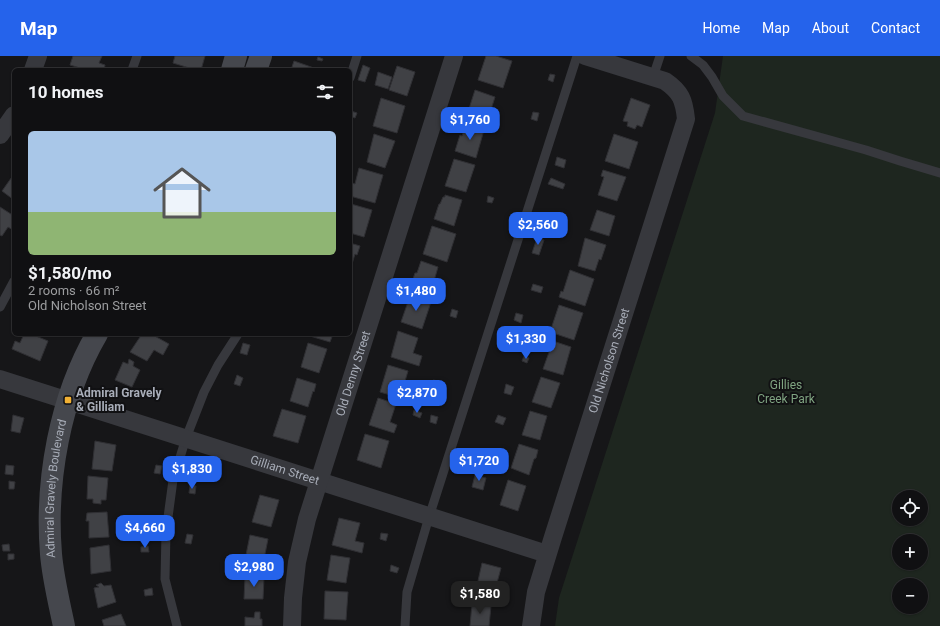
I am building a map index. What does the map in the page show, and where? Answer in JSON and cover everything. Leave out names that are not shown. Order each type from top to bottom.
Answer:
[{"type":"street","points":[[34,68],[38,56]]},
{"type":"street","points":[[233,68],[236,56]]},
{"type":"street","points":[[257,68],[261,56]]},
{"type":"street","name":"Old Denny Street","points":[[292,626],[297,562],[306,518],[454,56]]},
{"type":"street","points":[[585,56],[653,77]]},
{"type":"street","name":"Old Nicholson Street","points":[[531,626],[536,592],[547,554],[686,119],[685,106],[681,96],[670,84],[653,77]]},
{"type":"street","points":[[0,135],[12,118]]},
{"type":"street","name":"Admiral Gravely Boulevard","points":[[64,626],[56,594],[51,554],[50,510],[55,455],[68,400],[81,367],[96,336]]},
{"type":"street","name":"Gilliam Street","points":[[0,379],[547,554]]},
{"type":"lane","points":[[133,68],[137,56]]},
{"type":"lane","points":[[352,72],[357,56]]},
{"type":"lane","points":[[405,626],[407,592],[429,517],[577,56]]},
{"type":"lane","points":[[653,77],[660,56]]},
{"type":"lane","points":[[691,56],[703,65],[723,96],[743,116],[866,150],[940,173]]},
{"type":"lane","points":[[0,307],[12,285]]},
{"type":"lane","points":[[177,626],[165,579],[166,532],[173,480],[186,438],[204,392],[218,365],[237,336]]},
{"type":"green space","name":"Gillies Creek Park","points":[[723,56],[940,56],[940,626],[555,626],[559,598],[715,113]]},
{"type":"building","points":[[73,56],[102,56],[99,63],[105,65],[104,68],[80,68],[70,65]]},
{"type":"building","points":[[175,56],[205,56],[202,68],[189,68],[173,63]]},
{"type":"building","points":[[486,56],[496,56],[512,61],[503,88],[478,80]]},
{"type":"building","points":[[318,57],[323,59],[322,61],[317,60]]},
{"type":"building","points":[[294,61],[314,68],[292,68]]},
{"type":"building","points":[[363,65],[370,68],[365,82],[358,80]]},
{"type":"building","points":[[397,66],[415,72],[407,96],[389,90]]},
{"type":"building","points":[[378,72],[392,77],[388,89],[375,85]]},
{"type":"building","points":[[550,74],[555,75],[553,82],[548,80]]},
{"type":"building","points":[[475,90],[495,97],[487,122],[467,115]]},
{"type":"building","points":[[381,98],[405,106],[397,133],[373,126]]},
{"type":"building","points":[[631,98],[650,105],[642,127],[637,125],[635,129],[627,126],[628,122],[623,121]]},
{"type":"building","points":[[352,111],[357,113],[355,118],[352,117]]},
{"type":"building","points":[[533,112],[539,113],[537,121],[531,119]]},
{"type":"building","points":[[466,124],[484,130],[476,158],[455,151],[460,135],[462,136]]},
{"type":"building","points":[[374,134],[395,141],[385,168],[367,162]]},
{"type":"building","points":[[614,134],[638,142],[629,169],[605,161]]},
{"type":"building","points":[[557,157],[566,160],[564,168],[555,165]]},
{"type":"building","points":[[454,159],[475,165],[466,192],[445,186]]},
{"type":"building","points":[[359,168],[383,175],[375,203],[352,197],[352,183],[355,184]]},
{"type":"building","points":[[603,170],[626,177],[617,201],[598,195],[604,177],[601,176]]},
{"type":"building","points":[[12,177],[12,198],[2,191]]},
{"type":"building","points":[[551,178],[565,184],[563,189],[548,184]]},
{"type":"building","points":[[445,195],[462,200],[454,226],[434,219],[439,204]]},
{"type":"building","points":[[488,196],[494,198],[492,203],[487,202]]},
{"type":"building","points":[[352,204],[372,210],[364,237],[352,234]]},
{"type":"building","points":[[0,207],[12,215],[12,229],[8,227],[2,236],[0,235]]},
{"type":"building","points":[[597,210],[615,216],[609,236],[590,230]]},
{"type":"building","points":[[432,226],[456,234],[447,262],[423,254]]},
{"type":"building","points":[[556,226],[561,227],[559,233],[554,231]]},
{"type":"building","points":[[537,238],[544,240],[539,255],[532,253]]},
{"type":"building","points":[[585,238],[606,245],[601,260],[599,259],[595,271],[578,266]]},
{"type":"building","points":[[352,244],[360,246],[357,255],[355,254],[352,264]]},
{"type":"building","points":[[421,261],[438,267],[430,295],[410,288]]},
{"type":"building","points":[[570,270],[594,279],[585,306],[559,297],[561,291],[563,292]]},
{"type":"building","points":[[533,284],[543,287],[541,293],[531,290]]},
{"type":"building","points":[[410,296],[431,302],[422,329],[401,322]]},
{"type":"building","points":[[559,305],[583,313],[574,340],[550,332]]},
{"type":"building","points":[[452,309],[458,311],[456,318],[450,316]]},
{"type":"building","points":[[516,313],[523,315],[521,323],[514,320]]},
{"type":"building","points":[[398,331],[418,338],[413,353],[422,356],[419,366],[391,357]]},
{"type":"building","points":[[23,336],[36,336],[48,341],[40,361],[12,349],[15,341],[20,343]]},
{"type":"building","points":[[141,336],[155,336],[169,344],[163,355],[154,350],[147,361],[130,352]]},
{"type":"building","points":[[310,336],[332,336],[330,342]]},
{"type":"building","points":[[553,341],[571,347],[563,375],[543,369]]},
{"type":"building","points":[[243,343],[250,345],[247,355],[240,353]]},
{"type":"building","points":[[308,343],[327,349],[319,373],[301,367]]},
{"type":"building","points":[[524,356],[529,358],[527,363],[522,361]]},
{"type":"building","points":[[129,359],[134,362],[133,366],[140,370],[132,387],[115,380],[123,362],[128,364]]},
{"type":"building","points":[[388,365],[408,371],[400,398],[380,392]]},
{"type":"building","points":[[237,375],[243,378],[240,386],[234,384]]},
{"type":"building","points":[[541,377],[560,383],[551,408],[532,402]]},
{"type":"building","points":[[297,378],[316,384],[308,407],[290,401]]},
{"type":"building","points":[[433,380],[439,381],[437,388],[431,386]]},
{"type":"building","points":[[506,384],[514,387],[511,395],[504,393]]},
{"type":"building","points":[[378,398],[396,404],[390,422],[397,425],[394,433],[369,425]]},
{"type":"building","points":[[282,409],[306,416],[298,443],[273,436]]},
{"type":"building","points":[[414,410],[422,413],[420,418],[413,415]]},
{"type":"building","points":[[530,411],[547,416],[540,440],[522,435]]},
{"type":"building","points":[[13,415],[24,418],[20,433],[11,431]]},
{"type":"building","points":[[431,415],[438,417],[436,424],[430,422]]},
{"type":"building","points":[[498,415],[506,418],[503,425],[495,422]]},
{"type":"building","points":[[365,434],[389,441],[381,468],[357,460]]},
{"type":"building","points":[[95,441],[116,445],[112,471],[92,469]]},
{"type":"building","points":[[519,444],[538,450],[529,475],[511,468]]},
{"type":"building","points":[[6,465],[14,466],[13,475],[5,474]]},
{"type":"building","points":[[156,465],[162,466],[160,474],[154,473]]},
{"type":"building","points":[[475,475],[486,478],[483,490],[472,487]]},
{"type":"building","points":[[88,476],[108,478],[106,500],[101,500],[101,504],[93,503],[93,499],[87,499]]},
{"type":"building","points":[[508,480],[526,486],[518,511],[500,505]]},
{"type":"building","points":[[9,481],[15,482],[14,489],[9,489]]},
{"type":"building","points":[[190,485],[196,486],[195,494],[189,493]]},
{"type":"building","points":[[260,495],[279,500],[271,527],[252,522]]},
{"type":"building","points":[[107,512],[109,537],[89,538],[89,521],[86,521],[87,513]]},
{"type":"building","points":[[339,518],[360,523],[355,541],[364,543],[362,553],[332,545]]},
{"type":"building","points":[[381,533],[388,534],[386,541],[380,539]]},
{"type":"building","points":[[187,534],[193,535],[191,544],[185,543]]},
{"type":"building","points":[[250,535],[268,539],[263,564],[245,560]]},
{"type":"building","points":[[9,544],[10,551],[3,551],[2,545]]},
{"type":"building","points":[[109,545],[111,571],[91,574],[90,548]]},
{"type":"building","points":[[148,546],[149,552],[141,552],[141,547]]},
{"type":"building","points":[[8,554],[14,554],[14,559],[8,560]]},
{"type":"building","points":[[331,555],[350,558],[346,583],[327,580]]},
{"type":"building","points":[[482,563],[501,568],[494,594],[476,590]]},
{"type":"building","points":[[391,565],[399,568],[397,573],[390,571]]},
{"type":"building","points":[[251,574],[259,575],[259,578],[264,578],[263,599],[244,599],[245,577],[251,577]]},
{"type":"building","points":[[101,583],[104,586],[111,585],[116,602],[98,608],[94,588],[99,587],[96,585]]},
{"type":"building","points":[[152,588],[153,595],[145,596],[144,590]]},
{"type":"building","points":[[325,591],[348,592],[346,620],[324,619]]},
{"type":"building","points":[[472,604],[491,606],[489,626],[470,626]]},
{"type":"building","points":[[255,612],[260,612],[262,626],[245,626],[245,617],[254,618]]},
{"type":"building","points":[[121,614],[126,626],[104,626],[102,620]]},
{"type":"place","name":"Admiral Gravely & Gilliam","points":[[68,400]]}]
